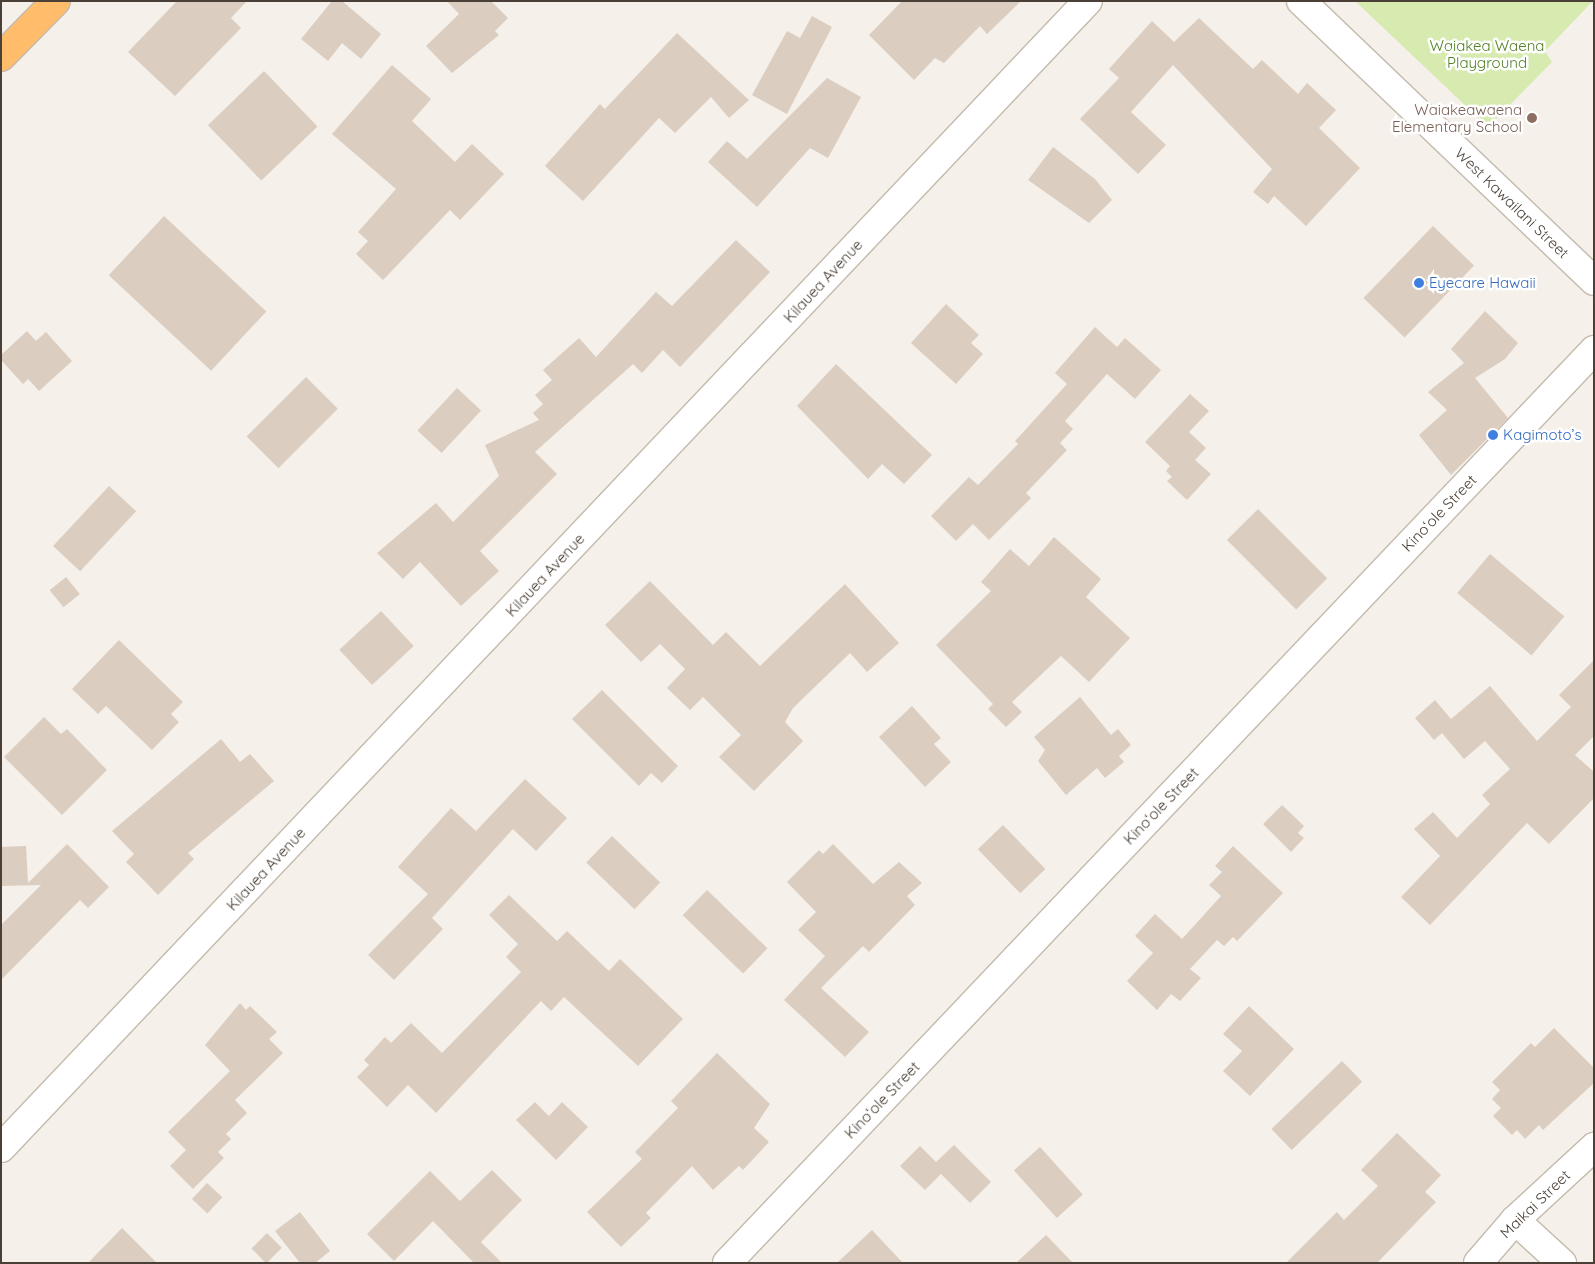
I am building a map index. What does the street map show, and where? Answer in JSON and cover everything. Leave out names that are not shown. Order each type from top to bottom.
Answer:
[{"type":"highway","points":[[1,57],[56,1]]},
{"type":"street","name":"Kilauea Avenue","points":[[1,1148],[1088,1]]},
{"type":"street","name":"West Kawailani Street","points":[[1301,1],[1594,281]]},
{"type":"street","name":"Kinoʻole Street","points":[[727,1263],[1594,350]]},
{"type":"street","name":"Maikai Street","points":[[1478,1263],[1515,1220],[1594,1147]]},
{"type":"street","points":[[1515,1220],[1562,1263]]},
{"type":"green space","name":"Waiakea Waena Playground","points":[[1355,1],[1593,1],[1545,51],[1552,62],[1488,127]]},
{"type":"building","points":[[177,1],[247,1],[231,18],[241,28],[175,96],[128,52]]},
{"type":"building","points":[[332,1],[342,1],[381,34],[361,59],[342,43],[328,61],[301,39]]},
{"type":"building","points":[[447,1],[491,1],[508,18],[495,31],[499,35],[452,73],[426,46],[459,14]]},
{"type":"building","points":[[902,1],[1021,1],[987,34],[980,26],[944,63],[935,58],[914,80],[869,35]]},
{"type":"building","points":[[812,16],[832,27],[787,114],[752,95],[787,31],[800,38]]},
{"type":"building","points":[[1199,18],[1253,69],[1262,60],[1298,94],[1307,83],[1336,110],[1319,128],[1360,168],[1306,226],[1274,196],[1268,204],[1253,192],[1272,169],[1173,65],[1131,112],[1166,145],[1138,174],[1080,119],[1119,78],[1109,69],[1152,21],[1174,42]]},
{"type":"building","points":[[677,33],[749,100],[729,118],[711,97],[675,133],[659,118],[583,201],[545,166],[600,104],[605,109]]},
{"type":"building","points":[[392,65],[431,99],[412,121],[455,162],[472,144],[504,174],[460,220],[450,210],[383,280],[356,254],[368,241],[358,232],[396,189],[332,134]]},
{"type":"building","points":[[264,71],[317,126],[261,181],[208,125]]},
{"type":"building","points":[[827,78],[861,97],[828,158],[810,148],[757,207],[708,162],[727,141],[747,159]]},
{"type":"building","points":[[1053,147],[1095,179],[1112,200],[1089,223],[1028,180]]},
{"type":"building","points":[[164,216],[266,311],[211,371],[109,275]]},
{"type":"building","name":"Eyecare Hawaii","points":[[1433,226],[1474,266],[1405,338],[1364,298]]},
{"type":"building","points":[[736,240],[770,272],[680,367],[663,350],[642,373],[633,364],[535,452],[557,474],[480,551],[499,571],[461,606],[420,562],[403,579],[377,553],[436,503],[453,522],[499,476],[485,445],[539,420],[533,413],[543,404],[535,395],[552,380],[543,370],[579,338],[596,357],[656,292],[672,306]]},
{"type":"building","points":[[946,304],[979,335],[971,343],[983,354],[956,384],[911,343]]},
{"type":"building","points":[[1485,311],[1518,343],[1505,359],[1475,378],[1508,418],[1451,475],[1419,435],[1447,410],[1428,392],[1464,363],[1451,349]]},
{"type":"building","points":[[1095,327],[1117,347],[1125,338],[1161,370],[1135,399],[1107,374],[1065,421],[1073,429],[1060,443],[1067,450],[1026,493],[1031,498],[989,540],[973,524],[956,541],[931,516],[969,477],[978,485],[1018,444],[1015,441],[1067,384],[1055,373]]},
{"type":"building","points":[[27,331],[36,341],[46,332],[72,361],[39,391],[28,379],[23,384],[1,360],[1,355]]},
{"type":"building","points":[[836,364],[932,455],[904,484],[882,464],[868,479],[797,406]]},
{"type":"building","points":[[306,377],[338,409],[278,468],[247,436]]},
{"type":"building","points":[[457,388],[481,411],[442,453],[417,430]]},
{"type":"building","points":[[1190,394],[1209,411],[1189,432],[1206,448],[1195,460],[1211,474],[1187,500],[1167,481],[1172,477],[1166,471],[1170,466],[1145,442]]},
{"type":"building","points":[[109,486],[136,511],[80,571],[53,546]]},
{"type":"building","points":[[1258,509],[1327,578],[1296,609],[1227,540]]},
{"type":"building","points":[[1054,537],[1101,579],[1086,597],[1130,638],[1089,682],[1061,656],[1012,702],[1022,712],[1006,727],[988,709],[993,704],[936,645],[991,591],[981,582],[1010,549],[1029,566]]},
{"type":"building","points":[[1490,554],[1564,616],[1532,655],[1457,593]]},
{"type":"building","points":[[66,577],[80,594],[64,607],[50,590]]},
{"type":"building","points":[[650,581],[713,645],[726,632],[760,666],[845,584],[899,643],[867,672],[850,653],[793,708],[785,722],[803,741],[754,791],[719,757],[741,735],[703,697],[690,710],[667,688],[685,669],[660,644],[641,662],[605,625]]},
{"type":"building","points":[[381,611],[414,646],[372,685],[339,650]]},
{"type":"building","points":[[119,640],[183,702],[171,714],[179,722],[152,750],[106,706],[98,714],[72,689]]},
{"type":"building","points":[[1594,660],[1594,736],[1575,755],[1594,772],[1594,798],[1549,844],[1527,823],[1430,925],[1401,897],[1440,856],[1414,829],[1433,812],[1457,838],[1490,804],[1482,795],[1510,769],[1485,741],[1464,759],[1442,733],[1434,740],[1415,718],[1435,700],[1451,719],[1490,686],[1537,741],[1571,707],[1559,695]]},
{"type":"building","points":[[602,690],[678,766],[662,783],[651,773],[639,786],[572,719]]},
{"type":"building","points":[[1080,697],[1111,735],[1118,729],[1131,745],[1119,756],[1124,762],[1105,778],[1097,768],[1066,795],[1038,761],[1045,750],[1034,737]]},
{"type":"building","points":[[912,706],[941,738],[934,744],[951,762],[925,787],[879,737]]},
{"type":"building","points":[[44,717],[61,734],[67,729],[107,770],[62,815],[4,757]]},
{"type":"building","points":[[221,739],[240,762],[250,754],[274,781],[188,853],[194,859],[158,895],[126,862],[134,854],[112,831]]},
{"type":"building","points":[[525,779],[567,818],[536,851],[513,829],[432,918],[443,929],[394,980],[368,955],[428,894],[398,867],[451,808],[476,831]]},
{"type":"building","points":[[1282,805],[1304,826],[1298,833],[1304,838],[1291,852],[1263,824]]},
{"type":"building","points":[[1003,825],[1045,869],[1020,893],[978,849]]},
{"type":"building","points":[[612,836],[660,883],[634,909],[586,863]]},
{"type":"building","points":[[67,844],[109,887],[88,908],[80,900],[1,980],[1,925],[41,885],[1,886],[1,847],[26,846],[28,883]]},
{"type":"building","points":[[833,844],[873,884],[899,862],[922,883],[907,896],[915,905],[869,952],[863,946],[821,988],[869,1032],[845,1057],[784,1000],[825,956],[798,930],[816,912],[787,882],[819,850],[823,854]]},
{"type":"building","points":[[1233,846],[1283,893],[1237,941],[1233,937],[1224,946],[1217,940],[1190,969],[1201,978],[1180,1001],[1171,994],[1157,1010],[1127,981],[1153,953],[1135,936],[1155,914],[1182,939],[1221,896],[1209,885],[1222,872],[1215,866]]},
{"type":"building","points":[[707,890],[767,948],[743,974],[683,915]]},
{"type":"building","points":[[509,895],[557,941],[567,931],[609,971],[620,959],[683,1019],[638,1066],[564,997],[551,1011],[541,1001],[436,1113],[408,1085],[387,1107],[357,1077],[369,1065],[364,1060],[385,1037],[391,1043],[411,1023],[442,1053],[521,972],[506,957],[518,944],[489,915]]},
{"type":"building","points":[[240,1003],[246,1010],[250,1006],[277,1032],[269,1039],[283,1053],[235,1100],[247,1113],[226,1134],[231,1139],[218,1152],[224,1158],[193,1189],[170,1166],[186,1150],[168,1132],[230,1071],[205,1045]]},
{"type":"building","points":[[1249,1006],[1294,1049],[1250,1096],[1223,1071],[1242,1051],[1223,1034]]},
{"type":"building","points":[[1554,1028],[1594,1068],[1594,1083],[1543,1130],[1539,1125],[1525,1139],[1517,1130],[1512,1135],[1493,1116],[1501,1108],[1492,1099],[1500,1090],[1492,1082],[1531,1043],[1535,1047]]},
{"type":"building","points":[[717,1053],[770,1104],[754,1128],[769,1142],[743,1170],[739,1166],[713,1190],[692,1166],[646,1213],[651,1218],[621,1247],[587,1212],[642,1159],[635,1152],[678,1108],[671,1101]]},
{"type":"building","points":[[1342,1061],[1362,1082],[1292,1150],[1272,1129]]},
{"type":"building","points":[[535,1102],[549,1116],[562,1102],[588,1127],[556,1160],[516,1120]]},
{"type":"building","points":[[1397,1133],[1441,1175],[1425,1192],[1436,1202],[1377,1263],[1286,1263],[1337,1212],[1344,1220],[1378,1186],[1361,1170]]},
{"type":"building","points":[[954,1145],[991,1182],[970,1203],[941,1174],[925,1190],[900,1166],[920,1146],[936,1162]]},
{"type":"building","points":[[1040,1147],[1083,1195],[1057,1218],[1014,1170]]},
{"type":"building","points":[[492,1170],[522,1200],[481,1242],[502,1263],[474,1263],[433,1221],[394,1261],[367,1234],[430,1171],[460,1201]]},
{"type":"building","points":[[207,1183],[222,1197],[207,1213],[192,1199]]},
{"type":"building","points":[[300,1212],[330,1251],[315,1263],[300,1263],[275,1231]]},
{"type":"building","points":[[122,1228],[157,1263],[88,1263]]},
{"type":"building","points":[[872,1230],[903,1263],[837,1263]]},
{"type":"building","points":[[267,1233],[282,1248],[267,1263],[251,1249]]},
{"type":"building","points":[[1046,1235],[1073,1263],[1016,1263]]},
{"type":"place","name":"Waiakeawaena Elementary School","points":[[1532,118]]},
{"type":"place","name":"Eyecare Hawaii","points":[[1419,283]]},
{"type":"place","name":"Kagimoto’s","points":[[1493,435]]}]
